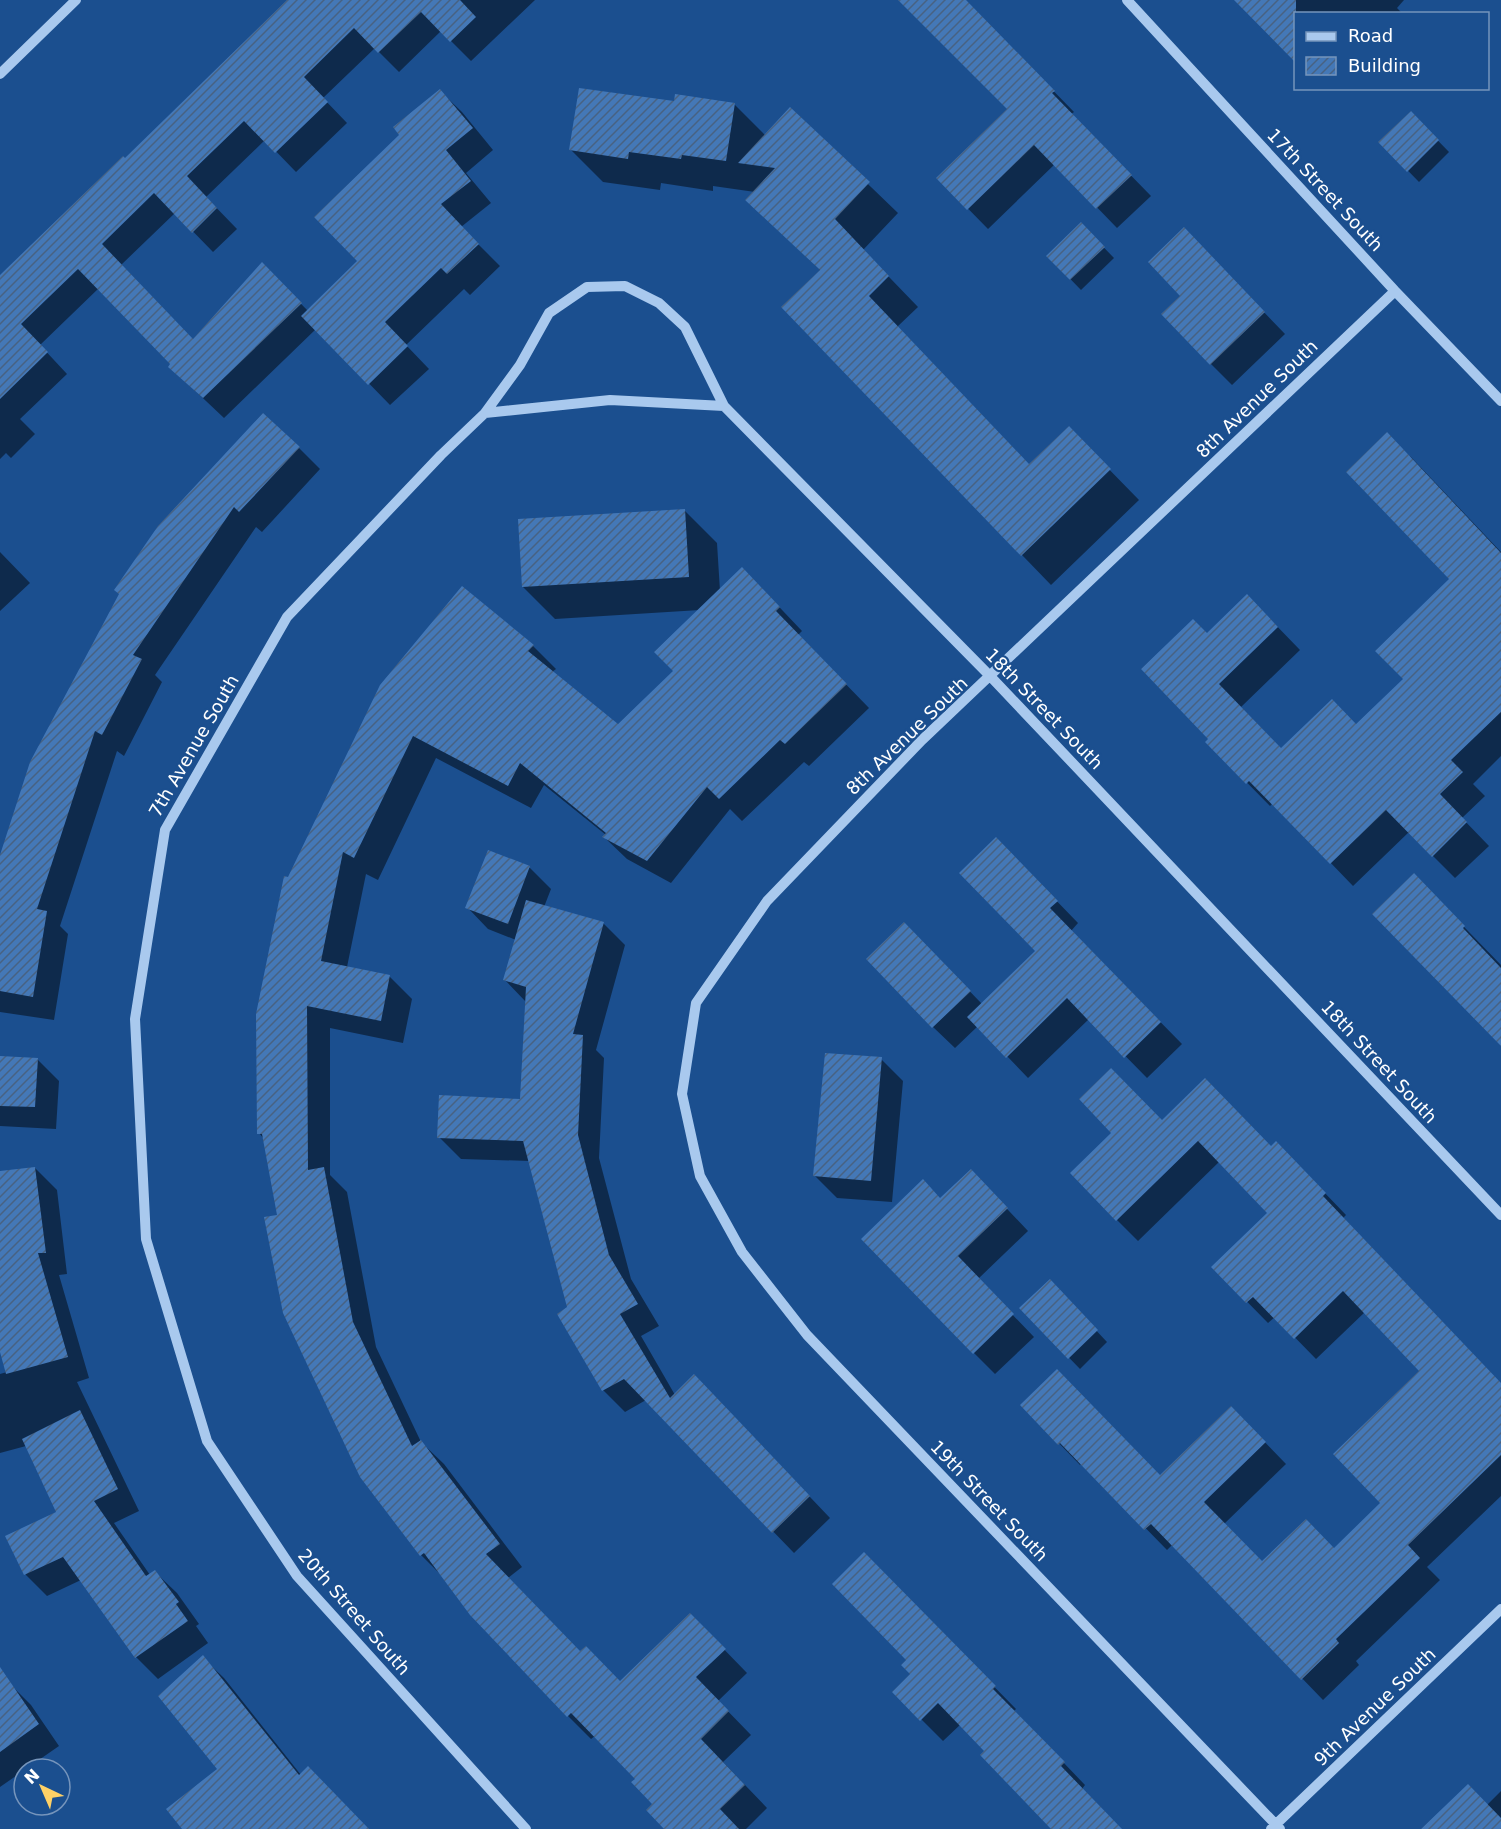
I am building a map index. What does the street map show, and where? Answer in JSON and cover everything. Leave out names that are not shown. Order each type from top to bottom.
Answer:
[{"type":"street","points":[[0,74],[76,0]]},
{"type":"street","name":"17th Street South","points":[[1127,0],[1395,291],[1501,401]]},
{"type":"street","name":"18th Street South","points":[[485,413],[520,365],[549,313],[587,287],[625,286],[659,303],[685,327],[724,406],[991,677],[1501,1215]]},
{"type":"street","name":"8th Avenue South","points":[[700,1176],[682,1094],[696,1003],[766,900],[922,740],[991,677],[1395,291]]},
{"type":"street","points":[[485,413],[610,400],[724,406]]},
{"type":"street","name":"7th Avenue South","points":[[172,1323],[146,1239],[135,1019],[165,830],[287,617],[441,455],[485,413]]},
{"type":"street","name":"19th Street South","points":[[700,1176],[742,1252],[807,1335],[1275,1827]]},
{"type":"street","name":"20th Street South","points":[[172,1323],[207,1441],[297,1576],[526,1829]]},
{"type":"street","name":"9th Avenue South","points":[[1275,1827],[1501,1609]]},
{"type":"building","points":[[287,0],[460,0],[476,17],[450,42],[421,12],[378,53],[354,28],[304,77],[328,102],[275,153],[244,121],[187,176],[217,208],[192,233],[154,193],[102,244],[193,339],[262,262],[302,303],[203,398],[168,367],[170,364],[78,269],[21,324],[48,352],[0,399],[0,275],[123,156],[125,158]]},
{"type":"building","points":[[898,0],[966,0],[1055,91],[1052,93],[1132,175],[1096,209],[1034,145],[967,210],[936,178],[1007,109]]},
{"type":"building","points":[[1234,0],[1296,0],[1294,61]]},
{"type":"building","points":[[579,88],[674,101],[675,94],[735,103],[726,161],[682,155],[681,159],[629,152],[628,159],[569,150]]},
{"type":"building","points":[[440,89],[473,128],[446,150],[471,181],[441,204],[479,244],[447,274],[441,268],[385,322],[408,346],[368,385],[301,316],[357,261],[314,217],[399,135],[393,127]]},
{"type":"building","points":[[790,107],[870,182],[835,219],[889,276],[869,296],[1029,464],[1069,426],[1111,469],[1021,556],[781,307],[820,270],[745,200],[775,168],[738,163]]},
{"type":"building","points":[[1411,111],[1439,140],[1407,172],[1378,142]]},
{"type":"building","points":[[1081,222],[1105,247],[1070,280],[1046,256]]},
{"type":"building","points":[[1184,227],[1265,312],[1210,365],[1161,314],[1180,296],[1148,262]]},
{"type":"building","points":[[263,413],[300,447],[239,512],[234,507],[133,655],[142,659],[102,735],[95,731],[37,909],[47,911],[33,997],[0,991],[0,855],[30,762],[119,594],[114,590],[158,526]]},
{"type":"building","points":[[1387,432],[1501,553],[1501,712],[1451,760],[1463,772],[1440,794],[1467,822],[1432,857],[1386,810],[1330,864],[1249,781],[1246,784],[1205,742],[1208,739],[1141,669],[1193,619],[1207,633],[1247,594],[1278,627],[1219,684],[1281,748],[1332,699],[1356,724],[1403,679],[1375,651],[1449,579],[1346,472]]},
{"type":"building","points":[[685,509],[689,577],[522,587],[518,519]]},
{"type":"building","points":[[742,567],[780,607],[776,611],[847,684],[785,744],[780,740],[719,799],[707,787],[647,861],[602,837],[606,833],[520,763],[508,786],[413,736],[354,858],[343,852],[321,961],[390,975],[381,1021],[307,1006],[308,1170],[324,1167],[353,1322],[412,1446],[421,1440],[500,1544],[486,1554],[580,1651],[586,1646],[620,1681],[690,1613],[726,1649],[696,1677],[729,1711],[701,1739],[745,1785],[720,1809],[739,1829],[664,1829],[646,1810],[652,1804],[631,1782],[635,1779],[571,1713],[567,1717],[470,1615],[424,1553],[420,1556],[360,1477],[283,1313],[264,1217],[277,1215],[262,1134],[257,1134],[256,1014],[284,876],[288,877],[380,685],[462,586],[534,645],[528,651],[618,724],[673,671],[654,652]]},
{"type":"building","points":[[996,837],[1058,901],[1050,908],[1161,1022],[1124,1058],[1067,998],[1006,1058],[967,1017],[1035,951],[959,873]]},
{"type":"building","points":[[488,850],[530,866],[508,924],[465,908]]},
{"type":"building","points":[[1414,873],[1465,926],[1463,928],[1501,968],[1501,1046],[1372,914]]},
{"type":"building","points":[[526,900],[604,922],[573,1034],[583,1035],[578,1135],[609,1255],[638,1304],[620,1314],[670,1398],[694,1374],[810,1496],[772,1533],[624,1379],[602,1391],[557,1314],[567,1307],[523,1141],[437,1138],[439,1095],[520,1099],[526,987],[503,980]]},
{"type":"building","points":[[904,922],[971,991],[932,1028],[866,959]]},
{"type":"building","points":[[825,1053],[882,1057],[871,1181],[813,1176]]},
{"type":"building","points":[[0,1056],[38,1058],[35,1107],[0,1106]]},
{"type":"building","points":[[1111,1068],[1162,1120],[1205,1078],[1271,1146],[1276,1141],[1326,1193],[1323,1196],[1501,1383],[1501,1455],[1408,1545],[1420,1558],[1336,1639],[1339,1643],[1301,1680],[1151,1524],[1144,1530],[1020,1405],[1057,1369],[1160,1475],[1231,1406],[1266,1442],[1204,1502],[1262,1561],[1306,1519],[1334,1548],[1380,1503],[1333,1454],[1419,1371],[1343,1291],[1294,1339],[1253,1297],[1246,1303],[1211,1267],[1267,1213],[1198,1141],[1116,1221],[1070,1173],[1111,1133],[1079,1099]]},
{"type":"building","points":[[35,1167],[46,1253],[38,1253],[68,1357],[6,1374],[0,1352],[0,1171]]},
{"type":"building","points":[[971,1169],[1008,1208],[958,1256],[1014,1314],[973,1354],[861,1239],[923,1179],[940,1198]]},
{"type":"building","points":[[1050,1279],[1098,1330],[1068,1359],[1019,1308]]},
{"type":"building","points":[[80,1410],[118,1489],[94,1501],[146,1576],[155,1570],[179,1602],[176,1604],[188,1621],[135,1658],[63,1557],[24,1575],[5,1536],[56,1512],[22,1439]]},
{"type":"building","points":[[864,1552],[996,1686],[993,1689],[1065,1762],[1061,1766],[1122,1829],[1051,1829],[980,1755],[984,1751],[938,1703],[920,1721],[892,1692],[910,1674],[901,1665],[906,1660],[832,1584]]},
{"type":"building","points":[[203,1655],[299,1775],[308,1766],[369,1829],[182,1829],[166,1809],[217,1769],[158,1696]]},
{"type":"building","points":[[0,1667],[39,1724],[0,1752]]},
{"type":"building","points":[[1468,1784],[1501,1818],[1501,1829],[1421,1829]]}]
